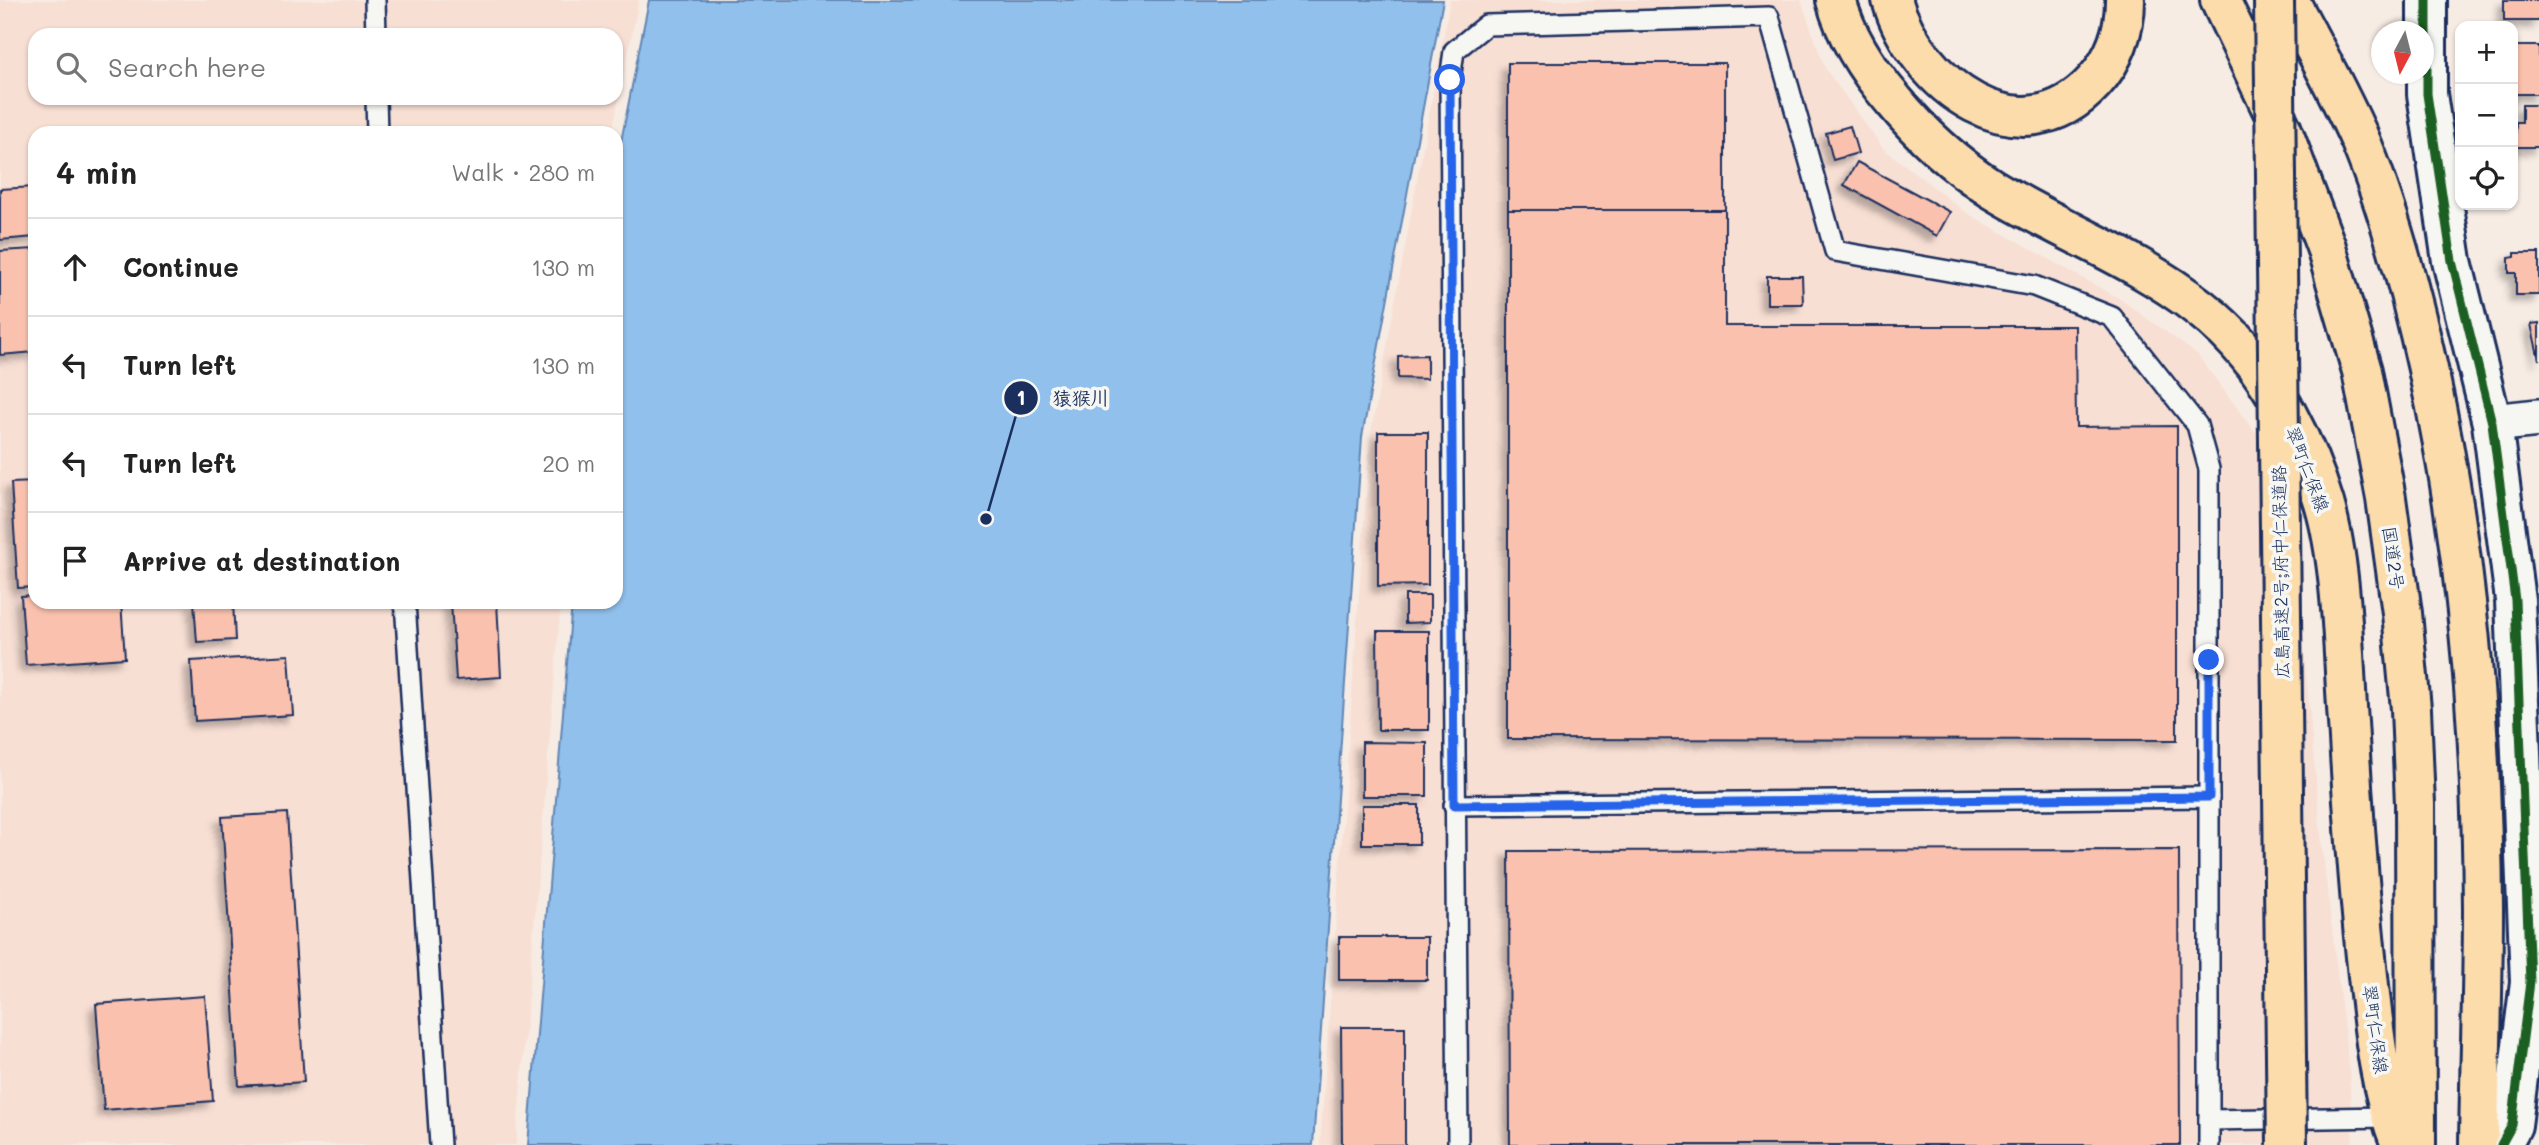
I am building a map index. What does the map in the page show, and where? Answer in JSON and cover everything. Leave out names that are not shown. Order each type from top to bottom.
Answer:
[{"type":"main road","name":"翠町仁保線","points":[[1836,0],[1854,44],[1877,82],[1944,154],[1991,188],[2166,284],[2201,309],[2233,339],[2263,375],[2287,414],[2325,504],[2334,552],[2358,882],[2373,1025],[2395,1131]]},
{"type":"main road","points":[[1892,0],[1911,41],[1928,67],[1949,88],[1976,105],[2002,113],[2032,115],[2059,109],[2067,104],[2084,93],[2105,69],[2119,41],[2125,0]]},
{"type":"main road","name":"国道2号","points":[[2220,0],[2282,130],[2326,247],[2362,371],[2386,498],[2402,613],[2412,722],[2415,804],[2416,1145]]},
{"type":"main road","name":"広島高速2号;府中仁保道路","points":[[2274,0],[2287,1145]]},
{"type":"main road","points":[[2289,0],[2360,141],[2391,224],[2415,310],[2451,487],[2465,584],[2480,797],[2483,909],[2479,1145]]},
{"type":"street","points":[[2427,0],[2427,94],[2452,261],[2492,423],[2515,600],[2533,851],[2530,982],[2512,1125],[2501,1145]]},
{"type":"street","points":[[2492,423],[2539,418]]},
{"type":"lane","points":[[375,0],[376,28]]},
{"type":"lane","points":[[1458,1145],[1450,80],[1454,51],[1486,25],[1769,17],[1835,251],[2034,286],[2112,317],[2197,425],[2209,469],[2209,1145]]},
{"type":"lane","points":[[376,105],[377,126]]},
{"type":"lane","points":[[405,609],[440,1145]]},
{"type":"lane","points":[[1454,805],[2209,797]]},
{"type":"lane","points":[[2209,1120],[2395,1131]]},
{"type":"shaded area","points":[[0,0],[639,0],[623,79],[623,28],[28,28],[28,105],[618,105],[613,126],[28,126],[28,609],[560,609],[516,1145],[0,1145]]},
{"type":"shaded area","points":[[1450,0],[1801,0],[1825,68],[1883,148],[1967,213],[2120,299],[2197,354],[2261,440],[2301,616],[2322,846],[2349,1069],[2353,1145],[1320,1145],[1370,438]]},
{"type":"water","points":[[649,0],[1443,0],[1362,437],[1313,1145],[528,1145],[571,609],[623,609],[623,132]]},
{"type":"building","points":[[2504,0],[2539,0],[2539,21],[2504,21]]},
{"type":"building","points":[[2518,46],[2539,46],[2539,94],[2518,94]]},
{"type":"building","points":[[1508,63],[1725,63],[1725,210],[1508,210]]},
{"type":"building","points":[[2522,105],[2539,105],[2539,147],[2518,147],[2518,122],[2522,122]]},
{"type":"building","points":[[1850,126],[1858,153],[1833,160],[1826,133]]},
{"type":"building","points":[[1857,162],[1950,212],[1937,236],[1844,185]]},
{"type":"building","points":[[28,187],[28,238],[0,240],[0,189]]},
{"type":"building","points":[[1508,210],[1725,210],[1725,326],[2075,326],[2076,427],[2177,426],[2177,740],[1508,739]]},
{"type":"building","points":[[28,249],[28,353],[0,355],[0,251]]},
{"type":"building","points":[[2515,253],[2539,253],[2539,295],[2516,295],[2516,273],[2509,273],[2509,258],[2515,257]]},
{"type":"building","points":[[1767,276],[1802,276],[1803,304],[1767,304]]},
{"type":"building","points":[[2539,323],[2539,360],[2531,324]]},
{"type":"building","points":[[1427,355],[1427,379],[1398,378],[1398,356]]},
{"type":"building","points":[[1378,432],[1428,432],[1428,585],[1378,586]]},
{"type":"building","points":[[28,482],[28,587],[18,588],[11,483]]},
{"type":"building","points":[[1405,595],[1430,595],[1430,622],[1405,623]]},
{"type":"building","points":[[21,596],[28,596],[28,609],[122,609],[125,658],[26,665]]},
{"type":"building","points":[[195,609],[233,609],[235,640],[197,642]]},
{"type":"building","points":[[451,609],[497,609],[501,677],[456,680]]},
{"type":"building","points":[[1377,631],[1429,631],[1429,730],[1378,730]]},
{"type":"building","points":[[289,655],[293,715],[195,721],[191,661]]},
{"type":"building","points":[[1362,742],[1427,743],[1427,796],[1362,796]]},
{"type":"building","points":[[1362,805],[1419,805],[1419,844],[1362,844]]},
{"type":"building","points":[[287,813],[304,1082],[239,1086],[222,817]]},
{"type":"building","points":[[2179,850],[2180,1145],[1510,1145],[1509,851]]},
{"type":"building","points":[[1339,937],[1427,937],[1427,980],[1339,980]]},
{"type":"building","points":[[205,996],[213,1101],[104,1110],[96,1004]]},
{"type":"building","points":[[1341,1027],[1405,1027],[1405,1145],[1342,1145]]},
{"type":"cycle path","points":[[2427,0],[2427,94],[2452,261],[2492,423],[2515,600],[2530,982],[2512,1125],[2501,1145]]},
{"type":"place","name":"猿猴川","points":[[986,519]]},
{"type":"route","points":[[1450,80],[1454,805],[2209,797],[2209,660]]}]
